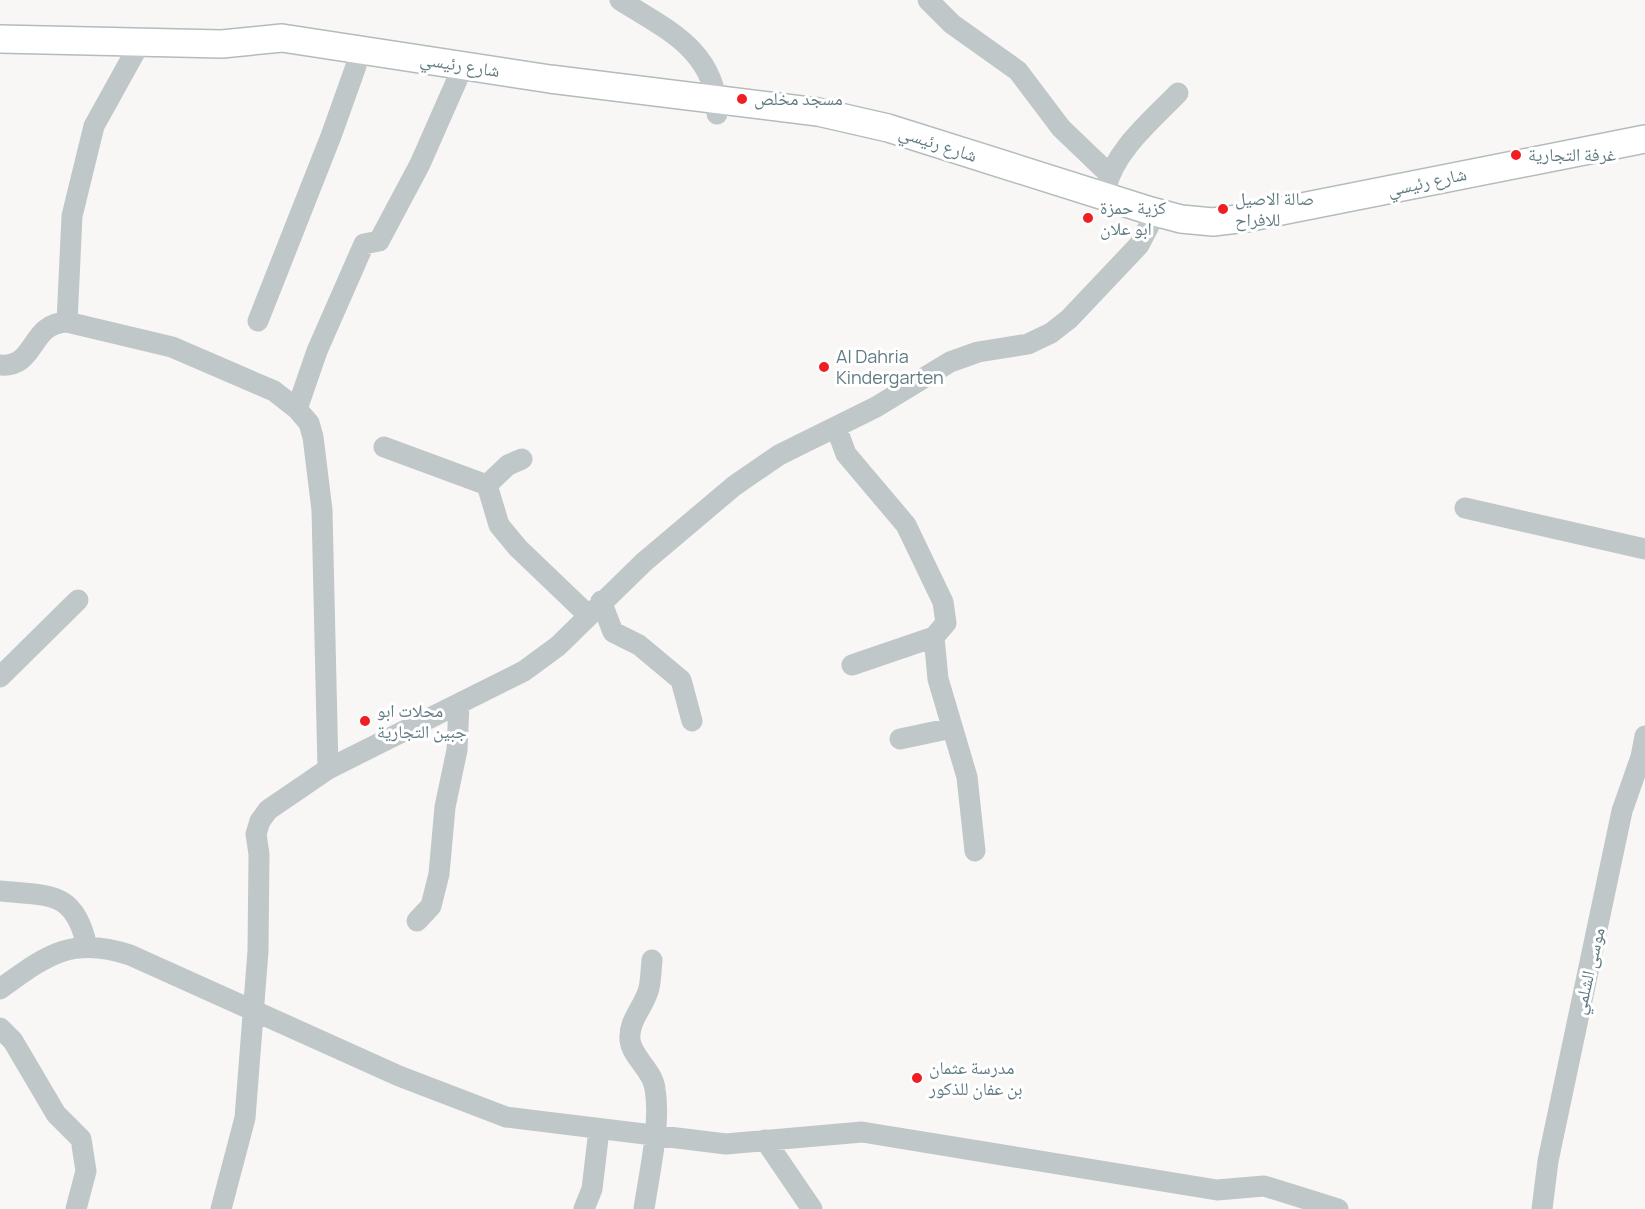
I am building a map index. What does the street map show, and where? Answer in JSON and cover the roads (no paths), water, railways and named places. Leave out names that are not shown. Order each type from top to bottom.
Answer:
[{"type":"main road","name":"شارع رئيسي","points":[[2,41],[222,44],[282,38],[457,81],[717,106],[818,112],[888,128],[1107,193],[1151,217],[1210,235],[1244,235],[1286,229],[1462,189],[1645,154]]},
{"type":"main road","name":"شارع رئيسي","points":[[356,57],[550,79],[717,106]]},
{"type":"main road","name":"شارع رئيسي","points":[[1151,217],[1213,222],[1246,218],[1645,139]]},
{"type":"street","points":[[620,0],[674,34],[698,57],[712,76],[717,106]]},
{"type":"street","points":[[928,0],[952,24],[1018,71],[1107,193],[1140,133],[1178,93]]},
{"type":"street","points":[[67,322],[72,216],[94,126],[140,43]]},
{"type":"street","points":[[258,321],[331,136],[356,57]]},
{"type":"street","points":[[297,409],[317,351],[364,243],[379,241],[420,164],[457,81]]},
{"type":"street","points":[[220,1209],[245,1118],[255,1012],[258,828],[264,815],[274,805],[328,769],[524,671],[558,646],[595,608],[734,486],[779,455],[876,407],[964,356],[1028,344],[1051,333],[1077,311],[1139,245],[1151,217]]},
{"type":"street","points":[[0,364],[10,365],[22,359],[45,329],[54,324],[67,322],[172,347],[273,391],[297,409],[312,431],[322,510],[328,769]]},
{"type":"street","points":[[836,427],[846,454],[906,525],[943,602],[946,623],[934,637],[852,665]]},
{"type":"street","points":[[384,447],[487,485]]},
{"type":"street","points":[[487,485],[508,465],[522,459]]},
{"type":"street","points":[[487,485],[499,525],[518,548],[595,608],[613,632],[639,645],[681,680],[692,721]]},
{"type":"street","points":[[1465,508],[1645,549]]},
{"type":"street","points":[[0,677],[78,600]]},
{"type":"street","points":[[934,637],[938,679],[967,777],[975,851]]},
{"type":"street","points":[[417,921],[431,906],[439,874],[445,807],[457,750],[459,704]]},
{"type":"street","points":[[900,739],[952,728]]},
{"type":"street","name":"موسى الشلمي","points":[[1542,1209],[1548,1161],[1611,873],[1622,812],[1641,757],[1645,736]]},
{"type":"street","points":[[0,891],[45,895],[60,900],[73,911],[82,925],[87,947]]},
{"type":"street","points":[[0,989],[47,956],[87,947],[104,948],[130,955],[399,1076],[506,1117],[726,1144],[862,1132],[1217,1190],[1264,1186],[1338,1209]]},
{"type":"street","points":[[644,1209],[655,1136],[656,1090],[652,1073],[640,1059],[630,1040],[635,1014],[649,990],[652,960]]},
{"type":"street","points":[[0,1028],[13,1041],[56,1114],[81,1139],[86,1171],[76,1209]]},
{"type":"street","points":[[584,1209],[592,1189],[598,1130]]},
{"type":"street","points":[[765,1140],[812,1209]]},
{"type":"place","name":"مسجد مخلص","points":[[742,99]]},
{"type":"place","name":"غرفة التجارية","points":[[1516,155]]},
{"type":"place","name":"صالة الاصيل للافراح","points":[[1223,209]]},
{"type":"place","name":"كزية حمزة ابو علان","points":[[1088,218]]},
{"type":"place","name":"Al Dahria Kindergarten","points":[[824,367]]},
{"type":"place","name":"محلات ابو جبين التجارية","points":[[365,721]]},
{"type":"place","name":"مدرسة عثمان بن عفان للذكور","points":[[917,1078]]}]
